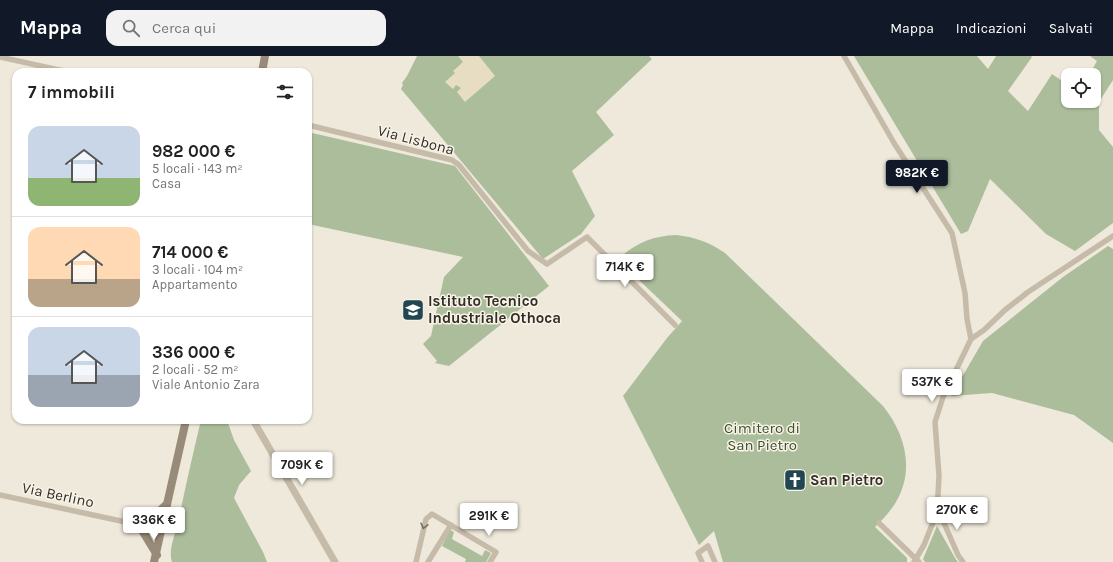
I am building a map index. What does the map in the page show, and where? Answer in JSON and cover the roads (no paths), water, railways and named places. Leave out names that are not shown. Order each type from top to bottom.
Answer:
[{"type":"main road","points":[[263,68],[265,56]]},
{"type":"main road","points":[[154,562],[185,424]]},
{"type":"main road","points":[[146,521],[167,504]]},
{"type":"main road","points":[[143,532],[156,553],[159,562]]},
{"type":"street","points":[[844,56],[894,143],[952,234],[965,293],[967,319],[971,339]]},
{"type":"street","points":[[0,57],[50,68]]},
{"type":"street","name":"Via Lisbona","points":[[312,126],[452,160],[459,165],[528,251],[547,264],[587,237],[675,325]]},
{"type":"street","points":[[879,523],[916,561],[937,512],[939,476],[935,422],[943,397],[971,339],[984,330],[1005,310],[1028,292],[1112,239]]},
{"type":"street","points":[[255,424],[335,562]]},
{"type":"street","name":"Via Berlino","points":[[0,495],[135,524],[146,521]]},
{"type":"street","points":[[937,512],[941,516],[958,555],[963,562]]},
{"type":"street","points":[[416,562],[426,519],[432,514],[496,552],[490,562]]},
{"type":"street","points":[[135,524],[143,532],[154,532],[161,530],[155,524],[146,521]]},
{"type":"street","points":[[428,562],[451,525]]},
{"type":"street","points":[[702,562],[698,553],[708,546],[715,562]]},
{"type":"place","name":"Istituto Tecnico Industriale Othoca","points":[[413,310]]},
{"type":"place","name":"San Pietro","points":[[795,480]]},
{"type":"park label","name":"Cimitero di San Pietro","points":[[762,436]]}]
